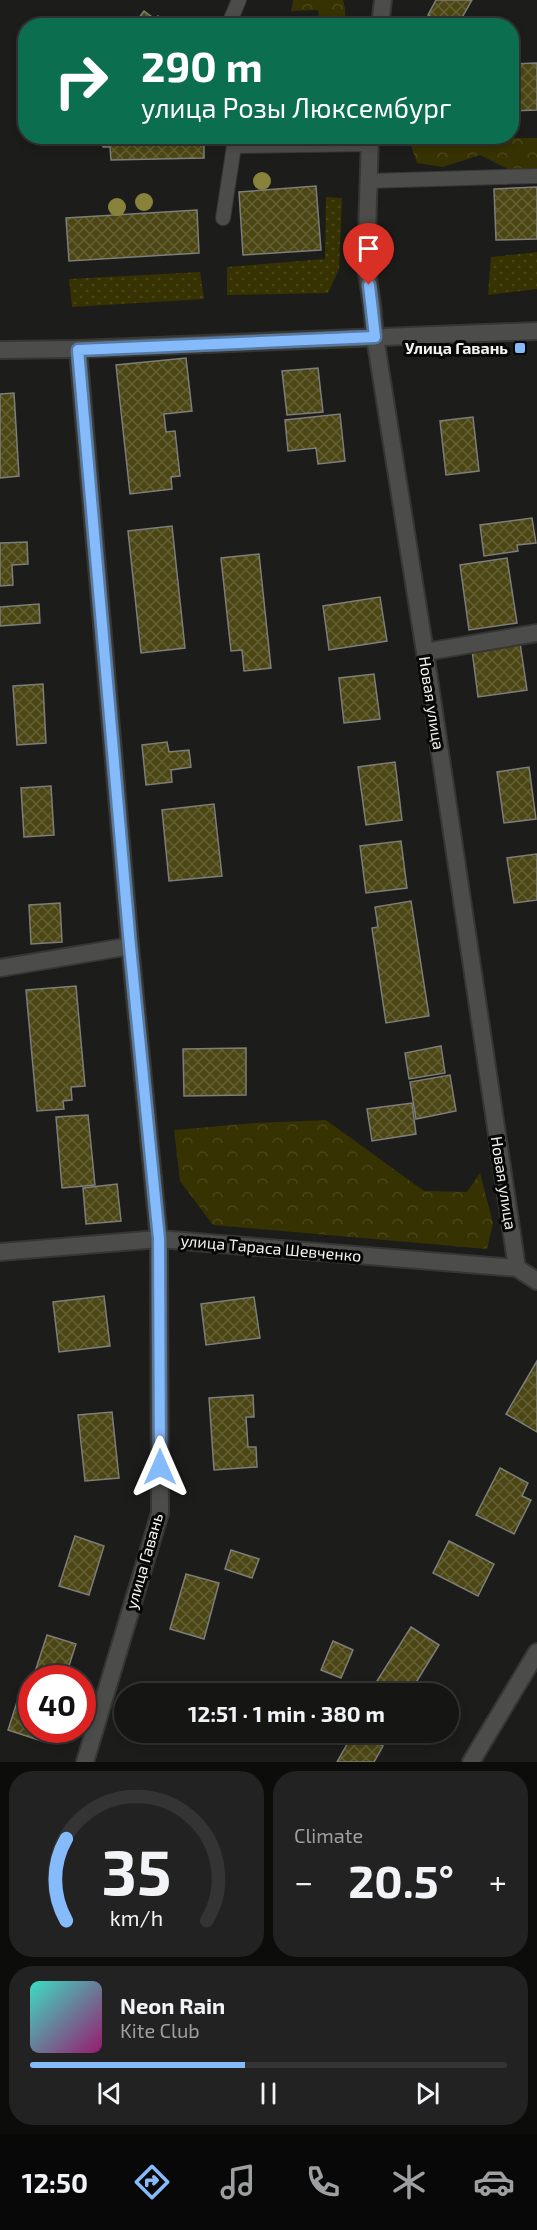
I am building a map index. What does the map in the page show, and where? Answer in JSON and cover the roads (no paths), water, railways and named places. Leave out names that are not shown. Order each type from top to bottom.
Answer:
[{"type":"street","points":[[381,18],[382,0]]},
{"type":"street","name":"Новая улица","points":[[369,144],[366,266],[375,337],[425,652],[517,1268]]},
{"type":"street","points":[[0,350],[78,350],[537,331]]},
{"type":"street","name":"улица Гавань","points":[[78,350],[130,946],[159,1239],[160,1513],[86,1762]]},
{"type":"street","points":[[425,652],[537,633]]},
{"type":"street","points":[[0,968],[130,946]]},
{"type":"street","name":"улица Тараса Шевченко","points":[[0,1252],[159,1239],[517,1268],[537,1281]]},
{"type":"street","points":[[471,1762],[537,1652]]},
{"type":"lane","points":[[231,18],[238,0]]},
{"type":"lane","points":[[223,218],[234,144]]},
{"type":"lane","points":[[368,181],[537,176]]},
{"type":"place","name":"Улица Гавань","points":[[520,348]]}]
